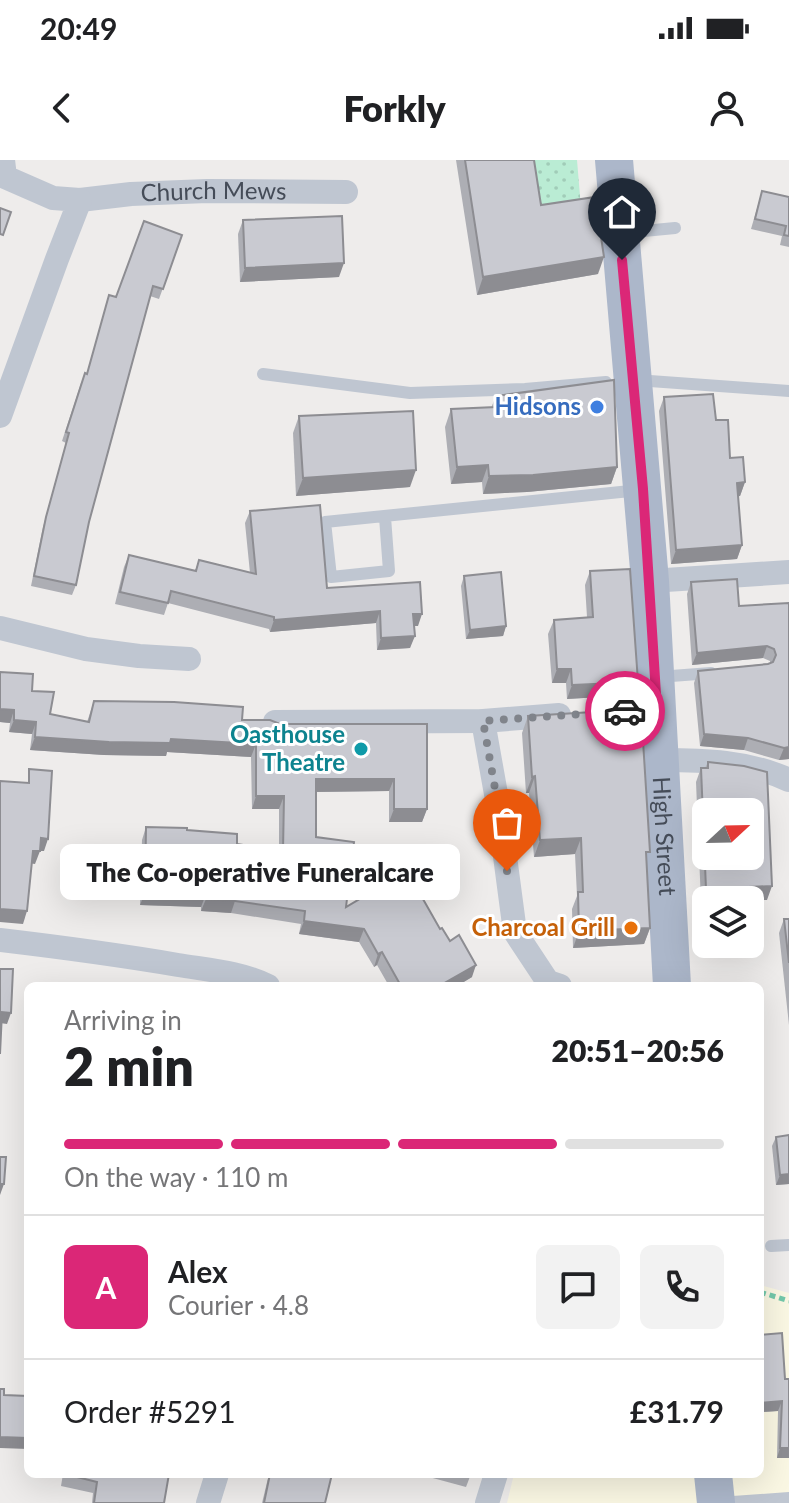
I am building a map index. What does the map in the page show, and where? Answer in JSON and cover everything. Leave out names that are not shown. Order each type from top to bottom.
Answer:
[{"type":"main road","name":"High Street","points":[[614,160],[650,581],[648,699],[660,760],[672,982]]},
{"type":"main road","points":[[713,1478],[716,1503]]},
{"type":"street","name":"Church Mews","points":[[3,160],[5,177],[53,198],[80,200],[207,191],[346,192]]},
{"type":"street","points":[[0,416],[80,200]]},
{"type":"street","points":[[650,581],[789,572]]},
{"type":"street","points":[[0,628],[86,649],[189,659]]},
{"type":"street","points":[[275,722],[483,721],[576,714]]},
{"type":"street","points":[[483,721],[515,932],[548,982]]},
{"type":"street","points":[[660,760],[719,761],[768,770],[789,780]]},
{"type":"street","points":[[0,940],[114,954],[224,972],[261,982]]},
{"type":"street","points":[[208,1503],[216,1478]]},
{"type":"street","points":[[487,1503],[495,1478]]},
{"type":"lane","points":[[620,233],[675,228]]},
{"type":"lane","points":[[263,374],[410,393],[525,389],[633,380],[789,391]]},
{"type":"lane","points":[[385,517],[389,571],[331,577],[325,522],[643,489]]},
{"type":"lane","points":[[648,699],[720,672]]},
{"type":"lane","points":[[771,1246],[789,1245]]},
{"type":"lane","points":[[716,1503],[789,1498]]},
{"type":"path","points":[[764,1293],[789,1301]]},
{"type":"shaded area","points":[[764,1286],[789,1293],[789,1503],[507,1503],[513,1478],[764,1478]]},
{"type":"green space","points":[[519,160],[577,160],[581,208],[526,208]]},
{"type":"building","points":[[465,160],[534,160],[541,205],[595,197],[604,257],[483,277]]},
{"type":"building","points":[[762,191],[789,197],[789,236],[784,235],[786,226],[755,219]]},
{"type":"building","points":[[0,208],[11,212],[3,235],[0,234]]},
{"type":"building","points":[[342,216],[344,263],[245,268],[243,220]]},
{"type":"building","points":[[144,221],[182,235],[163,289],[153,286],[89,522],[76,585],[34,576],[69,433],[66,432],[87,374],[109,295],[116,297]]},
{"type":"building","points":[[614,380],[617,467],[489,476],[488,465],[457,467],[451,409],[496,407],[496,396]]},
{"type":"building","points":[[713,394],[716,420],[728,420],[730,458],[743,457],[745,482],[737,483],[742,545],[676,550],[664,397]]},
{"type":"building","points":[[413,411],[416,470],[303,478],[299,416]]},
{"type":"building","points":[[320,505],[327,588],[420,582],[422,614],[413,614],[415,636],[381,638],[380,611],[274,620],[274,617],[171,591],[168,603],[120,592],[129,555],[196,571],[199,560],[256,574],[250,511]]},
{"type":"building","points":[[630,569],[638,682],[572,685],[571,669],[557,669],[554,620],[593,617],[590,571]]},
{"type":"building","points":[[501,572],[506,626],[470,630],[464,576]]},
{"type":"building","points":[[737,579],[739,606],[789,603],[789,747],[748,738],[704,734],[698,671],[768,664],[773,662],[776,655],[774,649],[767,646],[697,653],[691,582]]},
{"type":"building","points":[[0,672],[33,674],[32,691],[54,692],[50,714],[89,722],[94,701],[243,707],[242,720],[270,720],[280,724],[427,724],[427,809],[394,809],[394,779],[316,779],[316,837],[354,842],[346,907],[407,871],[440,929],[450,941],[459,935],[476,965],[446,982],[399,982],[382,952],[378,954],[364,929],[304,921],[305,911],[206,899],[206,894],[145,893],[146,827],[237,834],[237,844],[283,851],[284,796],[256,796],[256,744],[171,739],[170,743],[109,742],[35,737],[36,722],[14,720],[14,710],[0,709]]},
{"type":"building","points":[[641,709],[650,852],[646,852],[650,928],[579,931],[578,892],[583,892],[581,838],[540,840],[528,716]]},
{"type":"building","points":[[708,762],[767,772],[772,886],[706,886],[705,870],[764,870],[764,798],[702,798],[701,768],[708,768]]},
{"type":"building","points":[[29,769],[52,771],[48,839],[41,838],[40,851],[33,851],[27,911],[0,909],[0,781],[29,783]]},
{"type":"building","points":[[784,919],[789,919],[789,963]]},
{"type":"building","points":[[0,969],[13,969],[11,1013],[2,1012],[0,1054]]},
{"type":"building","points":[[789,1135],[789,1174],[780,1175],[776,1137]]},
{"type":"building","points":[[0,1157],[6,1157],[4,1184],[0,1184]]},
{"type":"building","points":[[782,1333],[785,1379],[789,1379],[789,1448],[780,1448],[782,1401],[764,1403],[764,1335]]},
{"type":"building","points":[[0,1389],[4,1389],[4,1395],[24,1396],[24,1438],[0,1437]]},
{"type":"building","points":[[81,1478],[168,1478],[164,1503],[94,1503],[97,1482]]},
{"type":"building","points":[[269,1478],[331,1478],[325,1503],[264,1503]]},
{"type":"way so far","points":[[507,871],[483,721],[625,711]]},
{"type":"place","name":"Hidsons","points":[[597,407]]},
{"type":"place","name":"Oasthouse Theatre","points":[[361,749]]},
{"type":"place","name":"The Co-operative Funeralcare","points":[[507,871]]},
{"type":"place","name":"Charcoal Grill","points":[[631,928]]},
{"type":"route","points":[[622,260],[643,489],[657,710],[625,711]]}]
